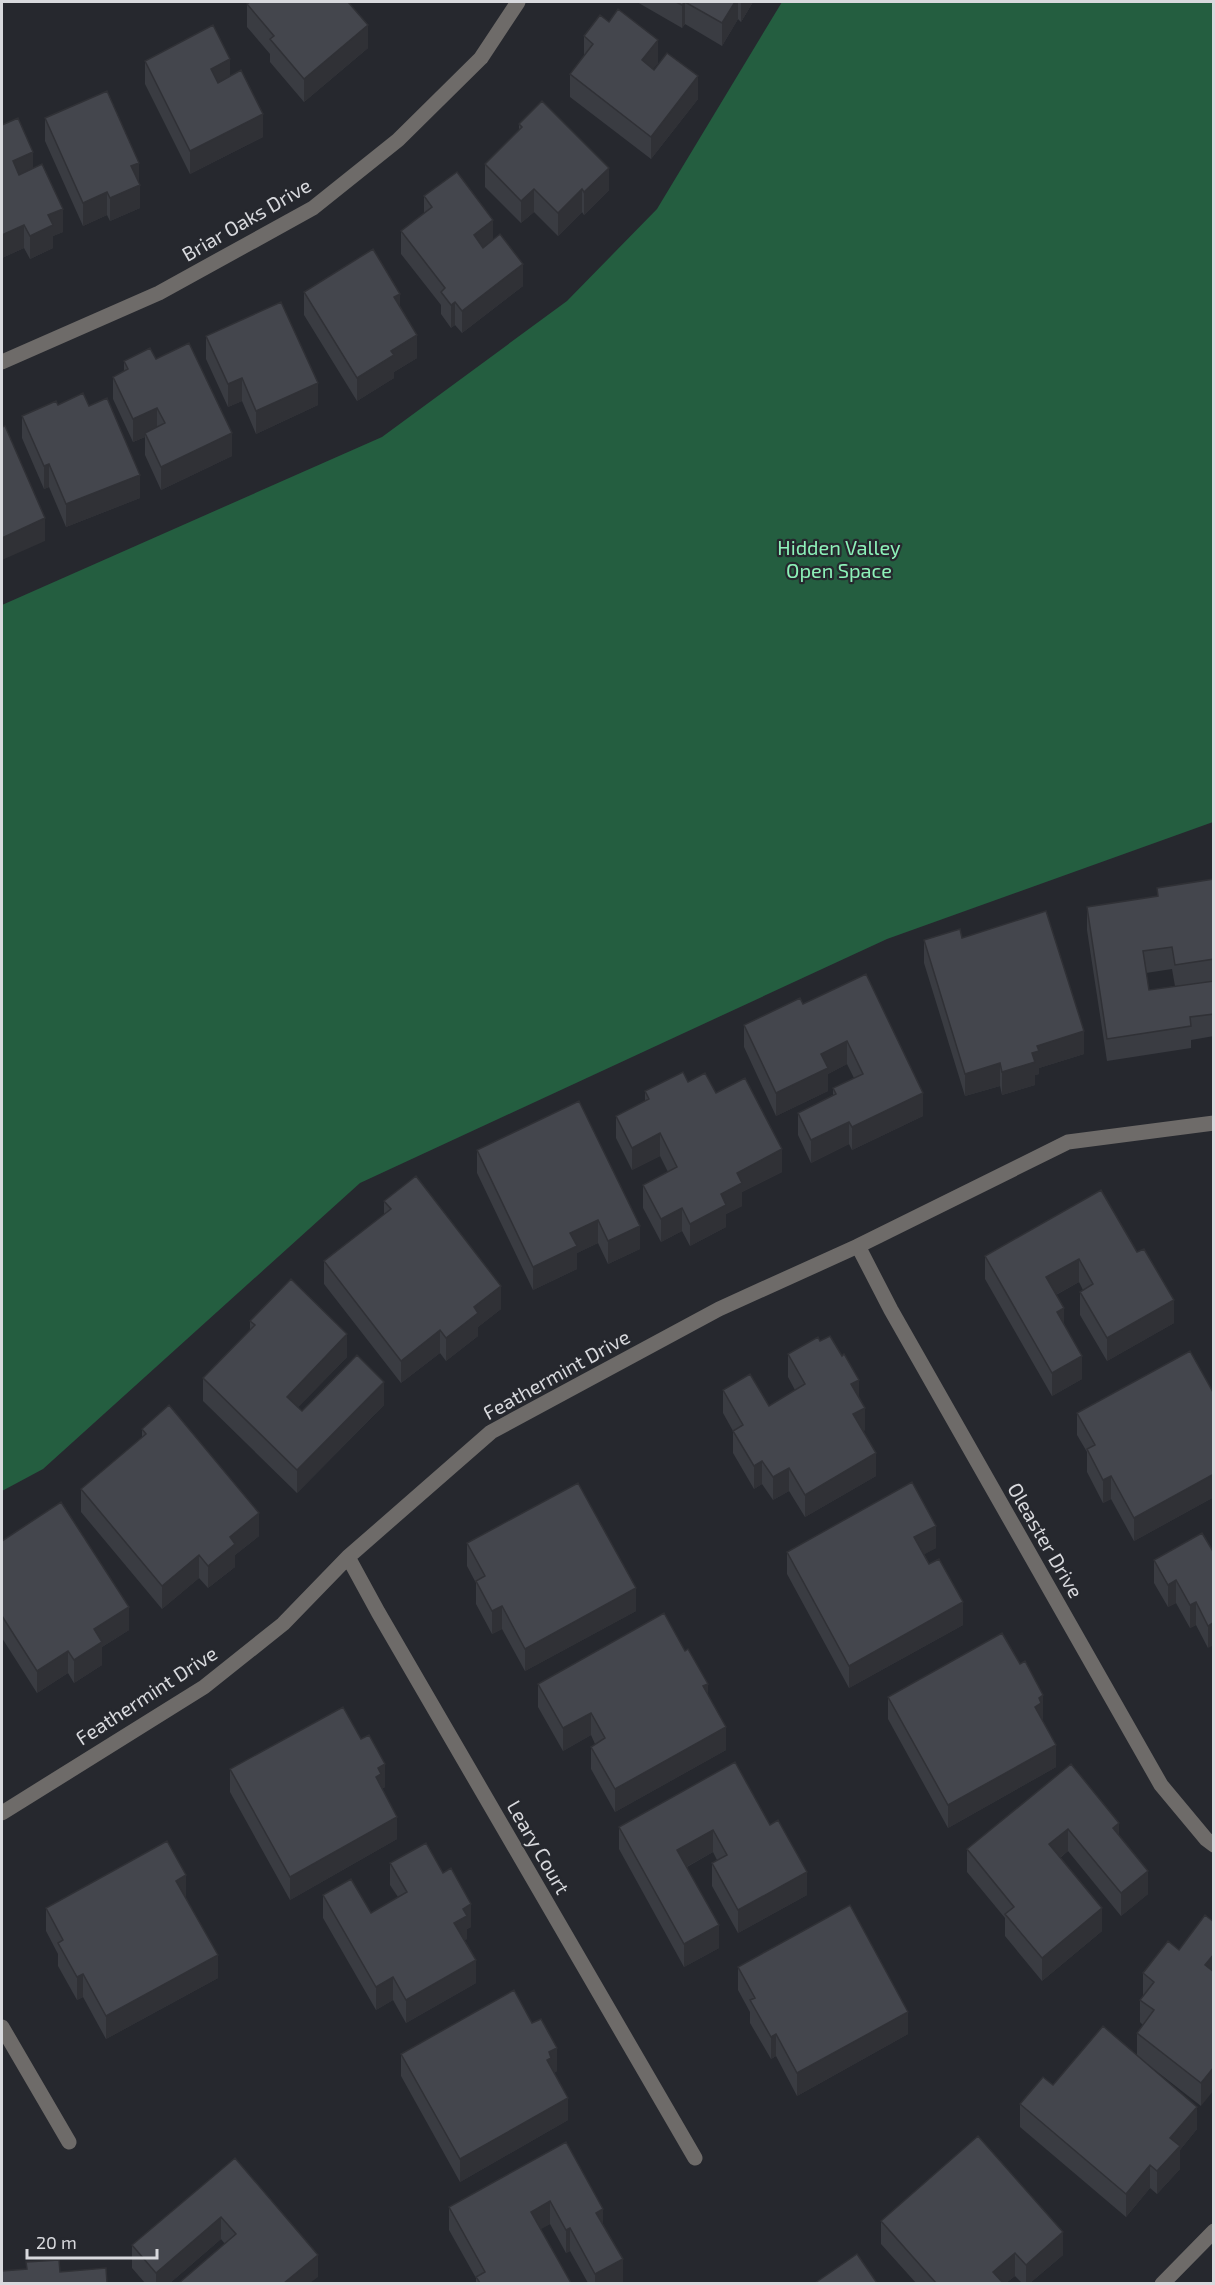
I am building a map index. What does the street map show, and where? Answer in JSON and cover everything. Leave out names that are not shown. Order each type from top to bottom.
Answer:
[{"type":"street","name":"Briar Oaks Drive","points":[[2,362],[159,293],[313,208],[398,140],[481,58],[518,2]]},
{"type":"street","name":"Feathermint Drive","points":[[2,1813],[204,1687],[283,1624],[348,1557],[491,1432],[719,1309],[858,1246],[1068,1142],[1214,1124]]},
{"type":"street","name":"Oleaster Drive","points":[[858,1246],[891,1310],[1161,1785],[1206,1839],[1214,1845]]},
{"type":"street","name":"Leary Court","points":[[348,1557],[695,2158]]},
{"type":"street","points":[[2,2027],[69,2142]]},
{"type":"street","points":[[1162,2283],[1214,2231]]},
{"type":"green space","name":"Hidden Valley Open Space","points":[[782,2],[1213,2],[1213,822],[887,939],[360,1183],[43,1469],[2,1491],[2,605],[382,437],[567,301],[657,209]]},
{"type":"building","points":[[250,2],[348,2],[368,25],[304,79],[270,39],[274,36],[247,4]]},
{"type":"building","points":[[685,2],[735,2],[722,23]]},
{"type":"building","points":[[618,9],[658,40],[642,60],[654,70],[667,53],[698,76],[651,137],[570,74],[593,44],[584,36],[600,15],[609,22]]},
{"type":"building","points":[[213,25],[230,59],[211,69],[218,83],[241,70],[263,114],[190,151],[145,61]]},
{"type":"building","points":[[107,91],[139,163],[131,166],[140,185],[110,198],[107,192],[83,203],[45,118]]},
{"type":"building","points":[[542,101],[609,168],[584,192],[582,189],[558,213],[534,189],[521,201],[485,164],[522,127],[519,124]]},
{"type":"building","points":[[18,118],[33,152],[13,161],[19,175],[42,164],[63,209],[48,215],[53,225],[30,236],[24,225],[2,235],[2,125]]},
{"type":"building","points":[[457,172],[493,220],[474,235],[483,248],[500,234],[523,264],[462,311],[455,302],[451,305],[441,292],[445,288],[401,231],[432,207],[424,196]]},
{"type":"building","points":[[373,249],[400,294],[394,297],[417,335],[391,351],[394,355],[357,378],[304,292]]},
{"type":"building","points":[[281,302],[318,383],[256,411],[242,378],[228,384],[206,336]]},
{"type":"building","points":[[189,343],[232,433],[161,467],[145,433],[165,423],[157,408],[133,419],[113,377],[128,369],[124,361],[150,348],[156,359]]},
{"type":"building","points":[[83,393],[89,406],[107,398],[140,475],[66,504],[49,464],[44,466],[22,416],[56,401],[58,405]]},
{"type":"building","points":[[5,426],[45,518],[2,538],[2,427]]},
{"type":"building","points":[[1214,879],[1214,959],[1175,965],[1172,947],[1143,951],[1149,990],[1214,981],[1214,1014],[1190,1017],[1191,1026],[1107,1039],[1087,907],[1158,896],[1157,888]]},
{"type":"building","points":[[1046,911],[1084,1031],[1037,1046],[1039,1051],[1032,1053],[1035,1062],[1002,1072],[1000,1063],[965,1074],[924,940],[960,929],[962,938]]},
{"type":"building","points":[[866,974],[923,1093],[852,1127],[849,1122],[811,1140],[798,1113],[836,1094],[833,1088],[863,1074],[847,1041],[821,1054],[828,1068],[776,1093],[744,1025],[800,998],[803,1004]]},
{"type":"building","points":[[683,1072],[688,1082],[705,1073],[716,1093],[745,1078],[782,1149],[737,1173],[742,1183],[721,1194],[726,1205],[690,1224],[682,1208],[661,1219],[643,1185],[677,1167],[660,1133],[632,1148],[616,1116],[649,1099],[645,1091]]},
{"type":"building","points":[[579,1101],[640,1226],[608,1241],[598,1220],[570,1233],[577,1246],[533,1267],[477,1150]]},
{"type":"building","points":[[416,1176],[501,1286],[474,1307],[478,1313],[446,1338],[440,1330],[401,1361],[324,1261],[391,1209],[384,1201]]},
{"type":"building","points":[[1101,1190],[1137,1252],[1144,1249],[1174,1300],[1107,1338],[1080,1292],[1093,1284],[1079,1259],[1046,1277],[1064,1308],[1057,1312],[1082,1356],[1052,1373],[985,1256]]},
{"type":"building","points":[[291,1279],[347,1334],[287,1397],[302,1411],[357,1355],[384,1382],[297,1470],[203,1378],[255,1325],[250,1321]]},
{"type":"building","points":[[830,1336],[859,1380],[851,1384],[865,1408],[853,1414],[876,1453],[805,1495],[789,1468],[773,1477],[762,1461],[754,1466],[733,1431],[743,1425],[723,1390],[750,1374],[769,1406],[805,1384],[788,1354],[818,1337],[820,1341]]},
{"type":"building","points":[[1190,1351],[1214,1394],[1214,1474],[1134,1518],[1111,1476],[1103,1480],[1087,1449],[1095,1445],[1077,1413]]},
{"type":"building","points":[[169,1405],[259,1513],[230,1537],[235,1544],[208,1566],[199,1555],[162,1586],[81,1489],[146,1434],[142,1429]]},
{"type":"building","points":[[912,1482],[936,1526],[914,1537],[929,1564],[939,1559],[963,1602],[849,1666],[787,1552]]},
{"type":"building","points":[[578,1483],[636,1588],[525,1649],[502,1606],[492,1611],[476,1581],[485,1576],[467,1543]]},
{"type":"building","points":[[61,1502],[129,1607],[94,1629],[102,1642],[74,1660],[68,1651],[37,1671],[2,1616],[2,1541]]},
{"type":"building","points":[[1202,1533],[1214,1553],[1214,1622],[1208,1626],[1196,1602],[1190,1605],[1176,1580],[1168,1585],[1154,1560]]},
{"type":"building","points":[[664,1613],[685,1651],[688,1649],[708,1684],[703,1686],[726,1727],[615,1789],[591,1747],[605,1738],[591,1713],[563,1728],[538,1684]]},
{"type":"building","points":[[1002,1633],[1020,1664],[1025,1661],[1043,1695],[1039,1698],[1041,1703],[1035,1707],[1056,1745],[948,1805],[888,1697]]},
{"type":"building","points":[[343,1707],[361,1739],[369,1735],[385,1764],[378,1768],[381,1774],[376,1777],[397,1817],[290,1877],[230,1769]]},
{"type":"building","points":[[735,1762],[770,1825],[778,1820],[807,1872],[738,1910],[712,1863],[727,1855],[713,1830],[677,1850],[719,1925],[684,1944],[619,1827]]},
{"type":"building","points":[[1071,1764],[1119,1823],[1113,1828],[1148,1871],[1121,1893],[1068,1829],[1049,1844],[1102,1908],[1042,1958],[1005,1914],[1014,1907],[967,1849]]},
{"type":"building","points":[[167,1841],[186,1875],[176,1881],[218,1955],[106,2016],[83,1974],[77,1977],[58,1943],[63,1940],[46,1908]]},
{"type":"building","points":[[426,1843],[443,1873],[451,1868],[471,1904],[463,1909],[467,1916],[454,1923],[476,1960],[406,2000],[393,1977],[376,1987],[323,1895],[351,1879],[371,1913],[407,1892],[390,1863]]},
{"type":"building","points":[[850,1905],[908,2012],[797,2073],[776,2034],[771,2037],[750,2000],[755,1998],[738,1967]]},
{"type":"building","points":[[1205,1915],[1214,1922],[1214,1954],[1205,1965],[1214,1972],[1214,2067],[1201,2083],[1137,2033],[1154,2010],[1140,2000],[1154,1982],[1143,1973],[1168,1941],[1179,1950]]},
{"type":"building","points":[[514,1990],[532,2023],[541,2019],[557,2048],[549,2052],[551,2058],[547,2060],[568,2098],[460,2159],[401,2054]]},
{"type":"building","points":[[1103,2026],[1197,2107],[1170,2138],[1180,2146],[1157,2171],[1150,2165],[1126,2194],[1020,2104],[1043,2077],[1053,2085]]},
{"type":"building","points":[[978,2136],[1063,2232],[1026,2265],[1015,2253],[993,2272],[1003,2283],[936,2283],[881,2221]]},
{"type":"building","points":[[566,2142],[603,2209],[596,2213],[623,2259],[595,2274],[570,2228],[566,2230],[550,2201],[531,2212],[571,2283],[480,2283],[476,2277],[485,2272],[449,2207]]},
{"type":"building","points":[[235,2158],[318,2255],[284,2283],[179,2283],[236,2234],[221,2217],[156,2273],[132,2245]]},
{"type":"building","points":[[857,2254],[877,2283],[815,2283]]},
{"type":"building","points":[[59,2260],[60,2272],[106,2268],[107,2283],[2,2283],[2,2271],[27,2269],[26,2262]]}]
